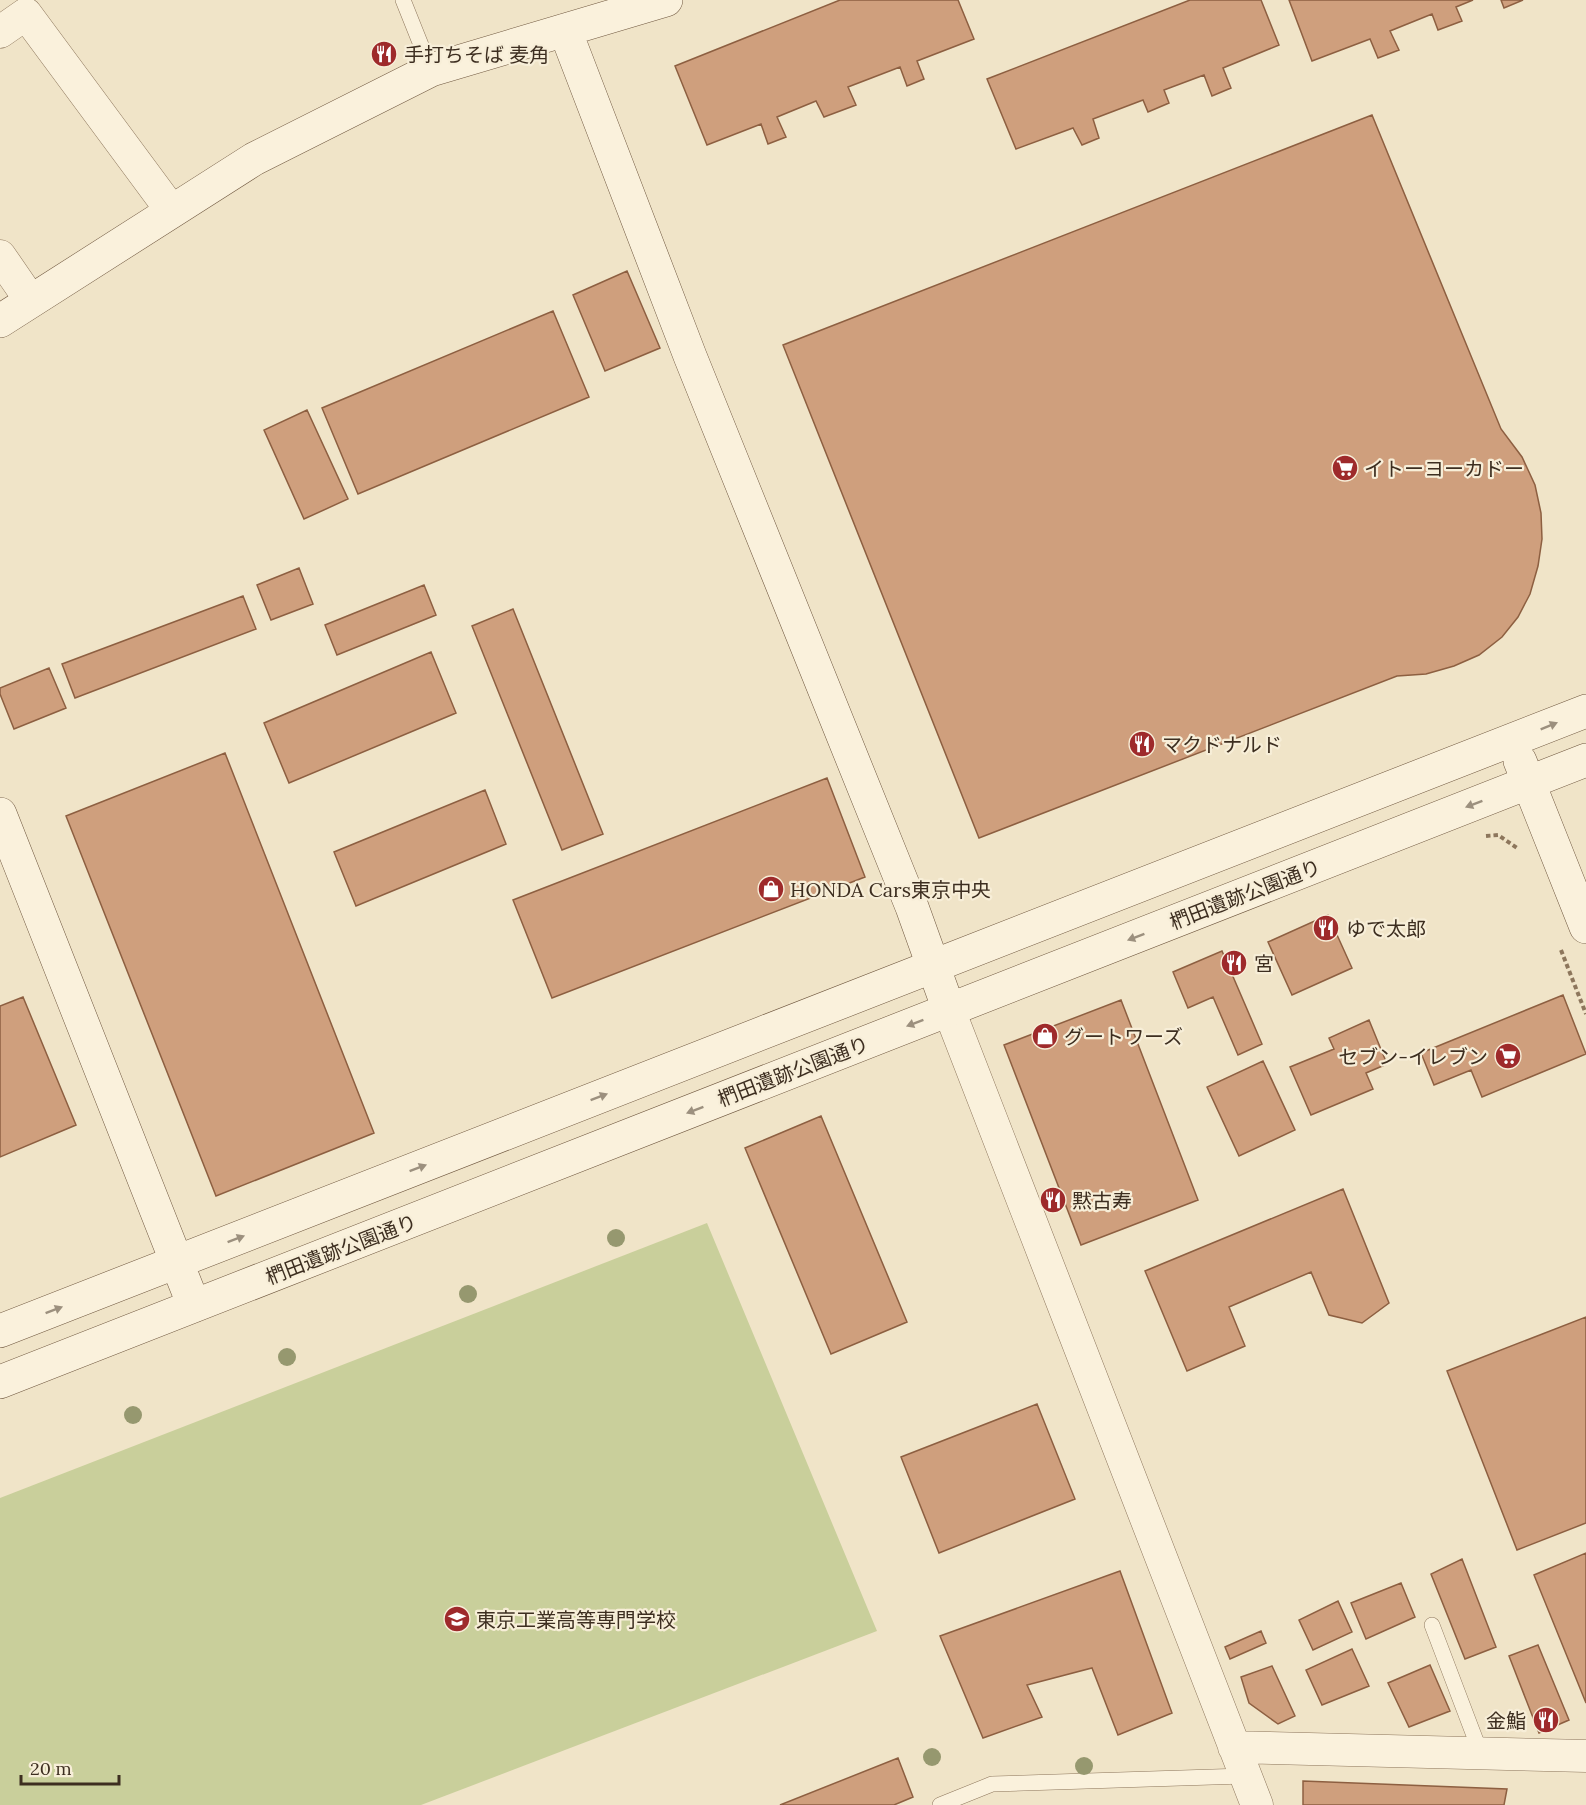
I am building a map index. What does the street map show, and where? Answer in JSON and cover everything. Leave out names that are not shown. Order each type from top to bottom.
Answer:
[{"type":"street","points":[[0,321],[254,159],[431,70],[666,0]]},
{"type":"street","points":[[0,32],[26,14],[171,210]]},
{"type":"street","points":[[564,30],[690,356],[912,906],[949,1010],[1257,1805]]},
{"type":"street","points":[[0,256],[31,301]]},
{"type":"street","points":[[0,1331],[1586,711]]},
{"type":"street","points":[[1512,740],[1586,927]]},
{"type":"street","name":"椚田遺跡公園通り","points":[[0,1382],[1586,760]]},
{"type":"street","points":[[0,814],[194,1306]]},
{"type":"street","points":[[1234,1747],[1586,1756]]},
{"type":"lane","points":[[403,0],[431,70]]},
{"type":"lane","points":[[1432,1625],[1481,1754]]},
{"type":"lane","points":[[940,1805],[992,1784],[1244,1776]]},
{"type":"path","points":[[1481,837],[1498,835],[1523,852]]},
{"type":"path","points":[[1560,947],[1586,1014]]},
{"type":"green space","name":"東京工業高等専門学校","points":[[707,1223],[877,1631],[421,1805],[0,1805],[0,1498]]},
{"type":"building","points":[[840,0],[958,0],[974,39],[917,61],[924,79],[907,86],[900,67],[848,87],[856,105],[824,117],[816,101],[777,117],[786,137],[768,144],[761,124],[707,145],[675,66]]},
{"type":"building","points":[[1190,0],[1261,0],[1279,45],[1223,68],[1231,88],[1212,96],[1204,75],[1164,90],[1169,103],[1148,112],[1143,100],[1093,119],[1099,138],[1082,145],[1073,128],[1016,149],[987,79]]},
{"type":"building","points":[[1289,0],[1473,0],[1456,7],[1462,21],[1438,30],[1432,14],[1390,31],[1399,50],[1378,58],[1370,39],[1312,61]]},
{"type":"building","points":[[1501,0],[1523,0],[1504,8]]},
{"type":"building","points":[[1372,115],[1501,429],[1522,457],[1535,485],[1541,513],[1542,539],[1538,566],[1530,594],[1518,617],[1502,637],[1479,655],[1454,666],[1426,674],[1397,676],[979,838],[783,345]]},
{"type":"building","points":[[627,271],[660,348],[605,371],[573,295]]},
{"type":"building","points":[[553,311],[589,397],[358,494],[322,408]]},
{"type":"building","points":[[307,410],[348,499],[304,519],[264,430]]},
{"type":"building","points":[[299,568],[313,604],[271,620],[257,585]]},
{"type":"building","points":[[424,585],[436,615],[337,655],[325,625]]},
{"type":"building","points":[[243,596],[256,629],[75,698],[62,664]]},
{"type":"building","points":[[513,609],[603,834],[562,850],[472,626]]},
{"type":"building","points":[[431,652],[456,713],[289,783],[264,723]]},
{"type":"building","points":[[49,668],[66,708],[14,729],[0,694],[0,688]]},
{"type":"building","points":[[225,753],[374,1133],[216,1196],[66,816]]},
{"type":"building","points":[[827,778],[865,877],[552,998],[513,900]]},
{"type":"building","points":[[485,790],[506,844],[356,906],[334,852]]},
{"type":"building","points":[[1328,915],[1352,968],[1292,995],[1268,942]]},
{"type":"building","points":[[1222,951],[1262,1044],[1238,1055],[1213,997],[1188,1008],[1173,972]]},
{"type":"building","points":[[1563,995],[1586,1054],[1482,1097],[1471,1070],[1434,1085],[1421,1053]]},
{"type":"building","points":[[23,997],[76,1125],[0,1157],[0,1006]]},
{"type":"building","points":[[1121,1000],[1198,1200],[1081,1245],[1004,1045]]},
{"type":"building","points":[[1369,1020],[1387,1064],[1366,1073],[1373,1089],[1311,1115],[1290,1067],[1334,1049],[1329,1038]]},
{"type":"building","points":[[1263,1061],[1295,1130],[1239,1156],[1207,1087]]},
{"type":"building","points":[[821,1116],[907,1322],[831,1354],[745,1148]]},
{"type":"building","points":[[1343,1189],[1389,1303],[1362,1323],[1329,1315],[1311,1272],[1229,1307],[1245,1346],[1187,1371],[1145,1271]]},
{"type":"building","points":[[1586,1317],[1586,1523],[1517,1550],[1447,1371]]},
{"type":"building","points":[[1037,1404],[1075,1499],[939,1553],[901,1457]]},
{"type":"building","points":[[1586,1553],[1586,1703],[1534,1575]]},
{"type":"building","points":[[1462,1559],[1496,1647],[1465,1659],[1431,1574]]},
{"type":"building","points":[[1120,1571],[1172,1713],[1118,1735],[1092,1668],[1027,1685],[1042,1717],[983,1738],[940,1636]]},
{"type":"building","points":[[1401,1583],[1415,1617],[1366,1639],[1351,1603]]},
{"type":"building","points":[[1338,1601],[1352,1632],[1313,1650],[1299,1620]]},
{"type":"building","points":[[1261,1631],[1266,1643],[1230,1659],[1225,1647]]},
{"type":"building","points":[[1538,1645],[1569,1720],[1539,1733],[1509,1656]]},
{"type":"building","points":[[1352,1649],[1369,1686],[1322,1705],[1306,1670]]},
{"type":"building","points":[[1430,1665],[1450,1711],[1409,1727],[1388,1683]]},
{"type":"building","points":[[1272,1666],[1295,1716],[1278,1724],[1249,1703],[1241,1677]]},
{"type":"building","points":[[898,1758],[913,1797],[894,1805],[780,1805]]},
{"type":"building","points":[[1303,1781],[1507,1789],[1504,1805],[1303,1805]]},
{"type":"place","name":"手打ちそば 麦角","points":[[384,54]]},
{"type":"place","name":"イトーヨーカドー","points":[[1345,468]]},
{"type":"place","name":"マクドナルド","points":[[1142,744]]},
{"type":"place","name":"HONDA Cars東京中央","points":[[771,889]]},
{"type":"place","name":"ゆで太郎","points":[[1326,928]]},
{"type":"place","name":"宮","points":[[1234,963]]},
{"type":"place","name":"グートワーズ","points":[[1045,1036]]},
{"type":"place","name":"セブン-イレブン","points":[[1508,1056]]},
{"type":"place","name":"黙古寿","points":[[1053,1200]]},
{"type":"place","name":"東京工業高等専門学校","points":[[457,1619]]},
{"type":"place","name":"金鮨","points":[[1546,1720]]}]
